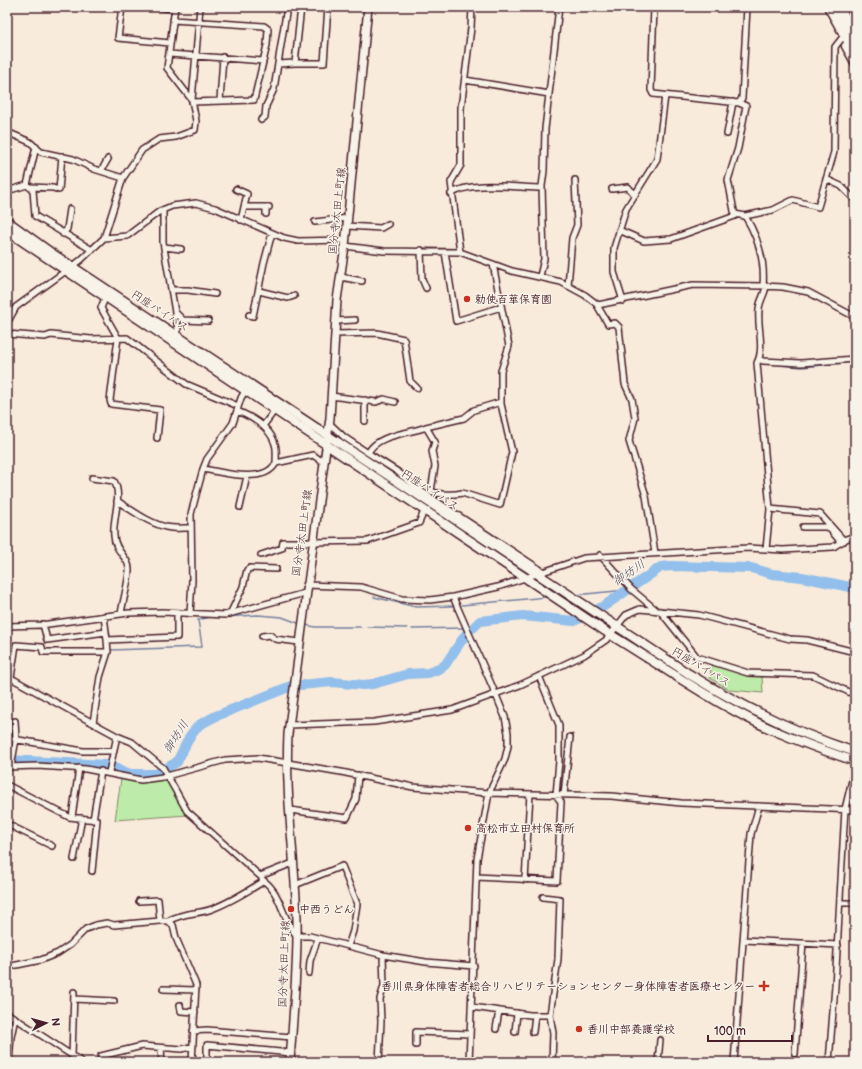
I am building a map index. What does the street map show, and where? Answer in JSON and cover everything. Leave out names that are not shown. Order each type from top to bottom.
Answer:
[{"type":"highway","points":[[824,7],[855,62]]},
{"type":"highway","points":[[829,7],[855,52]]},
{"type":"highway","points":[[839,7],[855,36]]},
{"type":"highway","points":[[844,7],[855,27]]},
{"type":"highway","name":"円座バイパス","points":[[7,221],[105,298],[527,577],[612,635],[711,697],[758,723],[855,761]]},
{"type":"highway","name":"円座バイパス","points":[[7,231],[175,334],[327,435],[541,573],[617,627],[715,690],[794,730],[855,752]]},
{"type":"main road","name":"国分寺太田上町線","points":[[290,1062],[297,936],[287,764],[289,725],[306,585],[329,423],[340,277],[345,243],[368,7]]},
{"type":"street","points":[[122,7],[118,38],[170,43]]},
{"type":"street","points":[[158,7],[175,8],[167,68],[192,101]]},
{"type":"street","points":[[7,323],[16,307],[69,269],[104,238],[123,178],[142,150],[152,143],[164,138],[176,137],[195,130],[196,121],[192,101],[200,7]]},
{"type":"street","points":[[261,120],[265,117],[266,106],[273,95],[282,47],[287,7]]},
{"type":"street","points":[[295,63],[301,7]]},
{"type":"street","points":[[278,64],[324,63],[328,8],[306,7]]},
{"type":"street","points":[[460,252],[451,194],[451,182],[461,165],[461,108],[472,7]]},
{"type":"street","points":[[540,276],[544,259],[542,188],[545,134],[559,7]]},
{"type":"street","points":[[654,7],[650,90],[653,94],[733,102],[746,106],[738,148],[728,180],[735,214]]},
{"type":"street","points":[[739,103],[742,98],[746,7]]},
{"type":"street","points":[[174,20],[264,26],[268,29],[263,61],[254,100],[192,101]]},
{"type":"street","points":[[735,214],[745,216],[773,210],[793,200],[818,207],[834,152],[835,47],[842,38]]},
{"type":"street","points":[[169,54],[263,61]]},
{"type":"street","points":[[220,101],[223,57]]},
{"type":"street","points":[[465,80],[549,94]]},
{"type":"street","points":[[623,301],[614,272],[614,248],[626,209],[657,159],[665,96]]},
{"type":"street","points":[[727,134],[733,102]]},
{"type":"street","points":[[7,132],[23,138],[41,152],[62,156],[123,178]]},
{"type":"street","points":[[29,186],[36,147]]},
{"type":"street","points":[[7,191],[29,186],[59,190],[62,156]]},
{"type":"street","points":[[101,170],[108,158]]},
{"type":"street","points":[[826,178],[841,186],[855,200]]},
{"type":"street","points":[[568,286],[572,238],[577,225],[575,180]]},
{"type":"street","points":[[29,186],[33,190],[35,216],[92,250]]},
{"type":"street","points":[[451,194],[461,189],[488,186],[542,188]]},
{"type":"street","points":[[612,189],[628,187],[635,195]]},
{"type":"street","points":[[236,189],[247,194],[241,220]]},
{"type":"street","points":[[104,238],[127,236],[163,210],[196,203],[215,208],[272,233],[298,240],[345,243],[384,251],[421,250],[460,252],[526,275],[540,276],[568,286],[585,295],[597,305],[608,324],[615,323],[619,327],[625,384],[632,399],[635,418],[629,441],[646,496],[655,553]]},
{"type":"street","points":[[244,207],[267,207],[266,214]]},
{"type":"street","points":[[63,234],[67,229],[70,208]]},
{"type":"street","points":[[163,210],[164,246],[178,329],[175,334]]},
{"type":"street","points":[[620,230],[644,241],[671,238],[735,216],[735,214]]},
{"type":"street","points":[[745,216],[754,235],[763,262],[766,293],[759,309],[761,356],[757,363],[770,509],[766,549]]},
{"type":"street","points":[[315,222],[347,222],[381,228],[388,224]]},
{"type":"street","points":[[249,315],[253,316],[272,233]]},
{"type":"street","points":[[164,246],[181,249]]},
{"type":"street","points":[[421,250],[422,279],[426,288]]},
{"type":"street","points":[[445,252],[456,321],[501,307]]},
{"type":"street","points":[[426,427],[435,442],[432,451],[435,466],[431,491],[435,493],[457,494],[462,492],[500,505],[512,452],[501,402],[501,371],[510,346],[493,264]]},
{"type":"street","points":[[340,277],[362,281]]},
{"type":"street","points":[[597,305],[623,301],[693,285],[765,286],[808,292],[855,317]]},
{"type":"street","points":[[172,290],[216,294]]},
{"type":"street","points":[[259,291],[288,298],[294,296]]},
{"type":"street","points":[[105,298],[100,308],[118,338],[110,400],[111,404],[160,410],[157,438]]},
{"type":"street","points":[[175,312],[183,320],[208,321]]},
{"type":"street","points":[[336,321],[355,320]]},
{"type":"street","points":[[335,334],[377,333],[404,339],[410,380],[417,388]]},
{"type":"street","points":[[7,334],[45,337],[51,335],[91,339],[118,338],[131,340],[186,384],[237,408],[263,426],[268,431],[276,445],[276,463]]},
{"type":"street","points":[[759,359],[763,361],[801,363],[855,359]]},
{"type":"street","points":[[190,614],[192,580],[191,514],[207,459],[233,423],[237,408],[245,391]]},
{"type":"street","points":[[331,396],[376,402],[384,399],[395,402]]},
{"type":"street","points":[[365,400],[365,421]]},
{"type":"street","points":[[368,453],[377,443],[384,439],[464,418],[474,410],[501,402]]},
{"type":"street","points":[[263,426],[275,410]]},
{"type":"street","points":[[329,423],[344,437],[398,472],[421,491],[541,573]]},
{"type":"street","points":[[203,469],[247,476],[267,472],[276,463],[313,455],[323,462]]},
{"type":"street","points":[[240,507],[247,476]]},
{"type":"street","points":[[92,478],[114,481],[116,485],[117,501],[114,517],[114,538],[119,553],[126,559],[129,572],[121,614]]},
{"type":"street","points":[[117,501],[139,515],[167,527],[191,528]]},
{"type":"street","points":[[261,555],[282,548],[283,542],[368,541],[419,523],[424,509]]},
{"type":"street","points":[[770,509],[820,514],[843,542]]},
{"type":"street","points":[[803,527],[828,527],[843,542]]},
{"type":"street","points":[[306,585],[361,587],[402,599],[418,600],[453,597],[498,587],[584,558],[600,555],[748,548],[783,550],[833,547],[855,536]]},
{"type":"street","points":[[600,555],[632,589],[658,611],[697,658],[748,673],[813,675],[855,695]]},
{"type":"street","points":[[230,614],[243,587],[247,570],[250,568],[276,569]]},
{"type":"street","points":[[7,626],[43,624],[121,614],[230,614],[305,593]]},
{"type":"street","points":[[453,597],[496,695],[505,718],[508,733],[508,746],[505,759],[489,793],[477,859],[474,966],[469,1062]]},
{"type":"street","points":[[289,725],[374,722],[452,710],[496,695],[590,652],[612,635],[626,615],[634,610],[640,609],[699,614],[790,639],[807,640],[855,652]]},
{"type":"street","points":[[107,640],[177,637],[176,613]]},
{"type":"street","points":[[93,724],[99,681],[108,652],[104,616]]},
{"type":"street","points":[[43,624],[47,640],[106,632]]},
{"type":"street","points":[[262,636],[270,636],[275,639],[299,642]]},
{"type":"street","points":[[108,652],[43,652],[42,648],[16,645],[11,678],[93,724],[132,742],[165,772],[187,811],[273,888],[290,928],[297,936],[318,938],[383,955],[474,966]]},
{"type":"street","points":[[477,877],[557,881],[561,802],[556,795],[559,761],[559,725],[539,676]]},
{"type":"street","points":[[15,721],[16,739],[10,764],[79,768],[101,771],[110,768],[134,780],[165,772],[235,758],[269,759],[287,764],[358,775],[413,787],[489,793],[611,796],[681,803],[855,810]]},
{"type":"street","points":[[110,768],[117,736]]},
{"type":"street","points":[[564,795],[570,737]]},
{"type":"street","points":[[7,738],[82,751],[114,751]]},
{"type":"street","points":[[72,817],[79,768]]},
{"type":"street","points":[[829,1062],[838,945],[845,809],[855,768]]},
{"type":"street","points":[[93,820],[101,771]]},
{"type":"street","points":[[290,810],[347,818],[356,799],[358,775]]},
{"type":"street","points":[[7,785],[72,817],[96,820],[92,870]]},
{"type":"street","points":[[525,880],[530,794]]},
{"type":"street","points":[[734,1062],[751,834],[759,806]]},
{"type":"street","points":[[74,859],[82,818]]},
{"type":"street","points":[[7,824],[52,846]]},
{"type":"street","points":[[260,876],[293,863]]},
{"type":"street","points":[[294,885],[342,866],[357,904],[353,931],[348,946]]},
{"type":"street","points":[[7,967],[41,960],[58,953],[70,945],[86,929],[96,925],[168,921],[180,915],[211,909],[232,900],[264,881]]},
{"type":"street","points":[[543,897],[560,899],[558,959],[550,1015],[553,1032],[552,1062]]},
{"type":"street","points":[[139,901],[158,900],[160,921]]},
{"type":"street","points":[[840,903],[855,903]]},
{"type":"street","points":[[168,921],[173,925],[176,938],[194,979],[196,990],[192,1062]]},
{"type":"street","points":[[309,972],[310,961],[318,938]]},
{"type":"street","points":[[743,940],[838,945]]},
{"type":"street","points":[[795,1054],[803,943]]},
{"type":"street","points":[[378,1062],[381,1022],[380,999],[384,986],[383,955]]},
{"type":"street","points":[[163,988],[196,990]]},
{"type":"street","points":[[72,1056],[74,992]]},
{"type":"street","points":[[74,1000],[114,1000]]},
{"type":"street","points":[[180,1005],[181,1010],[194,1012]]},
{"type":"street","points":[[472,1007],[534,1015],[550,1015]]},
{"type":"street","points":[[496,1029],[499,1011]]},
{"type":"street","points":[[7,1012],[82,1062]]},
{"type":"street","points":[[515,1032],[517,1013]]},
{"type":"street","points":[[533,1032],[534,1015]]},
{"type":"street","points":[[9,1062],[11,1036],[15,1018]]},
{"type":"street","points":[[193,1031],[207,1030],[292,1037]]},
{"type":"street","points":[[416,1045],[416,1032],[470,1034]]},
{"type":"street","points":[[658,1062],[660,1040]]},
{"type":"street","points":[[207,1062],[207,1045],[290,1052]]},
{"type":"street","points":[[101,1062],[101,1056],[142,1046],[182,1049],[192,1046]]},
{"type":"street","points":[[162,1048],[162,1062]]},
{"type":"green space","points":[[714,665],[740,672],[740,674],[762,677],[763,693],[730,690],[710,678],[711,666]]},
{"type":"green space","points":[[164,778],[168,780],[188,815],[115,820],[121,779],[141,782]]},
{"type":"waterway","points":[[779,365],[802,367],[855,362]]},
{"type":"waterway","name":"御坊川","points":[[473,628],[480,621],[523,616],[574,621],[604,606],[661,567],[751,568],[772,574],[802,577],[855,588]]},
{"type":"waterway","points":[[575,595],[627,590]]},
{"type":"waterway","points":[[374,597],[416,607],[453,606]]},
{"type":"waterway","points":[[462,605],[547,597]]},
{"type":"waterway","points":[[223,617],[258,615],[282,617],[298,623]]},
{"type":"waterway","points":[[110,650],[201,647],[198,620],[211,617]]},
{"type":"waterway","points":[[306,625],[315,627],[361,627]]},
{"type":"waterway","points":[[367,627],[407,628]]},
{"type":"waterway","points":[[412,629],[464,628]]},
{"type":"waterway","name":"御坊川","points":[[468,628],[473,628]]},
{"type":"waterway","name":"御坊川","points":[[301,685],[332,682],[363,685],[373,684],[408,674],[428,673],[445,665],[466,634]]},
{"type":"waterway","points":[[7,642],[15,643]]},
{"type":"waterway","name":"御坊川","points":[[7,760],[107,765],[130,774],[156,774],[177,762],[190,736],[199,725],[216,716],[291,686]]},
{"type":"place","name":"勅使百華保育園","points":[[467,299]]},
{"type":"place","name":"高松市立田村保育所","points":[[468,828]]},
{"type":"place","name":"中西うどん","points":[[291,909]]},
{"type":"place","name":"香川県身体障害者総合リハビリテーションセンター身体障害者医療センター","points":[[764,986]]},
{"type":"place","name":"香川中部養護学校","points":[[579,1029]]}]
